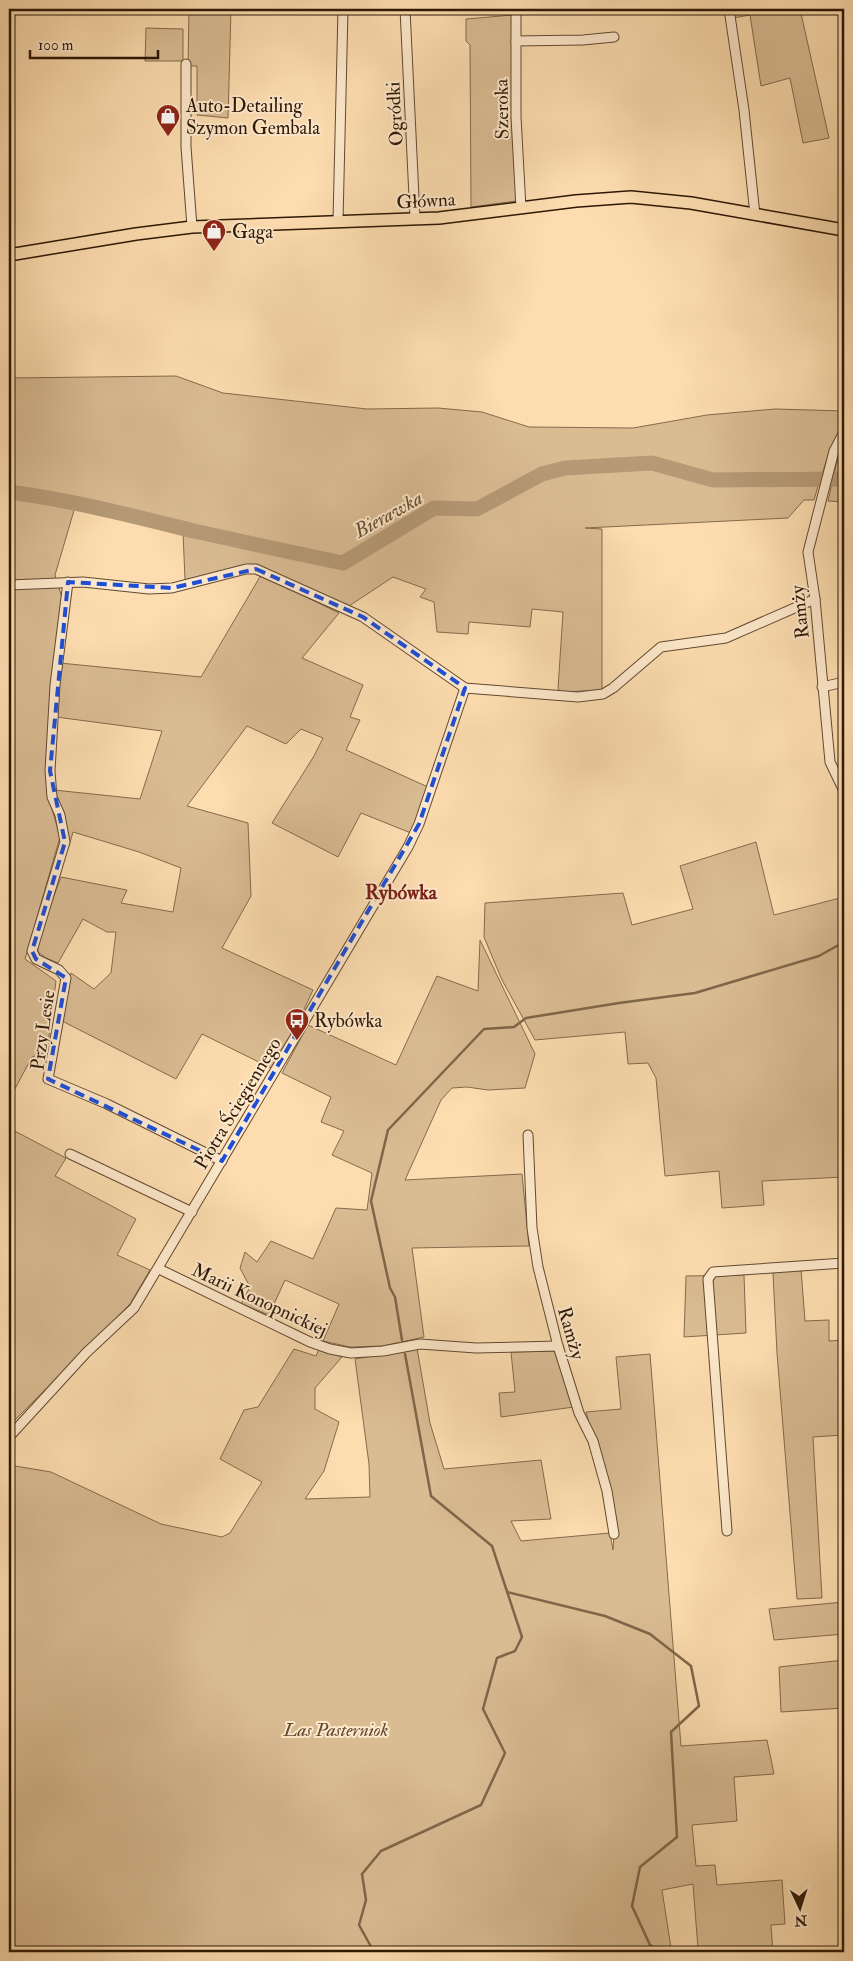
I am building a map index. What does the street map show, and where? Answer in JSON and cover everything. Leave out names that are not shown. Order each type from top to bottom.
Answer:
[{"type":"main road","name":"Główna","points":[[9,256],[136,234],[192,227],[439,218],[576,201],[631,198],[691,203],[844,230]]},
{"type":"street","points":[[338,221],[343,9]]},
{"type":"street","name":"Ogródki","points":[[405,9],[415,218]]},
{"type":"street","name":"Szeroka","points":[[516,9],[516,118],[521,208]]},
{"type":"street","points":[[729,9],[744,110],[755,214]]},
{"type":"street","points":[[516,41],[583,40],[614,37]]},
{"type":"street","points":[[186,64],[186,147],[192,227]]},
{"type":"street","name":"Ramży","points":[[844,432],[834,451],[808,552],[815,598],[830,762],[844,791]]},
{"type":"street","points":[[9,585],[68,582],[172,588],[246,569],[256,569],[363,618],[465,688],[592,697],[603,694],[613,688],[661,647],[726,638],[815,598]]},
{"type":"street","name":"Przy Lesie","points":[[68,582],[55,685],[50,771],[52,798],[60,815],[65,842],[32,951],[36,959],[59,970],[66,978],[48,1079],[107,1104],[222,1161]]},
{"type":"street","points":[[822,687],[844,682]]},
{"type":"street","name":"Piotra Ściegiennego","points":[[9,1437],[79,1360],[134,1308],[159,1269],[408,848],[419,824],[465,688]]},
{"type":"street","name":"Ramży","points":[[528,1135],[532,1228],[538,1267],[558,1346],[579,1414],[593,1441],[607,1491],[614,1534]]},
{"type":"street","points":[[70,1154],[192,1212]]},
{"type":"street","points":[[727,1531],[708,1279],[713,1272],[844,1263]]},
{"type":"street","name":"Marii Konopnickiej","points":[[159,1269],[310,1342],[330,1349],[351,1353],[383,1351],[420,1344],[476,1348],[558,1346]]},
{"type":"highlighted area","points":[[256,569],[363,617],[465,688],[419,824],[222,1161],[48,1079],[66,978],[36,959],[32,951],[65,842],[50,771],[68,582],[172,588]]},
{"type":"green space","points":[[189,9],[231,9],[228,118],[197,115],[197,66],[188,66]]},
{"type":"green space","points":[[731,9],[800,9],[829,138],[803,143],[790,78],[761,86],[750,15],[733,18]]},
{"type":"green space","points":[[513,15],[516,201],[471,207],[470,45],[466,41],[466,19]]},
{"type":"green space","points":[[146,28],[183,29],[183,61],[145,61]]},
{"type":"green space","points":[[176,376],[223,393],[367,409],[438,408],[482,412],[529,427],[633,428],[707,415],[775,409],[844,411],[844,424],[829,452],[821,478],[713,479],[648,461],[565,466],[530,479],[562,473],[650,467],[711,483],[820,479],[814,500],[804,500],[788,518],[585,528],[602,529],[602,690],[562,692],[558,689],[563,612],[532,609],[530,627],[469,622],[468,634],[437,632],[434,602],[420,597],[426,589],[393,577],[349,606],[287,580],[258,565],[185,580],[183,532],[344,566],[391,541],[373,539],[342,558],[9,490],[9,378]]},
{"type":"green space","points":[[844,443],[844,502],[828,501],[839,453]]},
{"type":"green space","points":[[9,497],[75,507],[55,575],[63,601],[47,746],[48,795],[60,837],[25,959],[56,981],[47,1052],[32,1057],[9,1100]]},
{"type":"green space","points":[[261,575],[339,613],[302,658],[363,685],[350,717],[360,720],[346,750],[428,787],[411,833],[361,813],[338,857],[272,823],[314,756],[323,738],[301,729],[286,744],[247,726],[187,806],[248,823],[251,896],[222,948],[313,990],[298,1022],[271,1068],[202,1034],[176,1079],[62,1021],[71,973],[94,989],[111,973],[116,932],[107,932],[83,919],[58,963],[38,952],[38,938],[61,877],[127,890],[121,903],[173,912],[181,868],[139,852],[73,832],[69,846],[54,790],[140,799],[162,731],[56,717],[60,663],[201,677]]},
{"type":"green space","points":[[756,842],[774,915],[844,897],[844,1177],[762,1181],[764,1205],[722,1208],[719,1171],[665,1176],[656,1078],[648,1063],[628,1064],[625,1032],[535,1040],[502,980],[484,937],[485,903],[623,893],[632,925],[693,909],[680,866]]},
{"type":"green space","points":[[480,940],[535,1054],[525,1088],[488,1090],[467,1087],[452,1088],[441,1100],[405,1180],[522,1174],[529,1246],[412,1248],[424,1337],[383,1346],[350,1347],[323,1341],[339,1304],[285,1280],[269,1315],[241,1304],[250,1287],[240,1268],[245,1252],[257,1262],[271,1241],[313,1259],[336,1208],[367,1210],[372,1173],[332,1155],[344,1131],[321,1122],[331,1097],[282,1073],[308,1025],[396,1065],[437,976],[478,991]]},
{"type":"green space","points":[[9,1128],[66,1158],[55,1176],[136,1219],[117,1255],[150,1270],[130,1304],[9,1426]]},
{"type":"green space","points":[[801,1269],[805,1321],[829,1320],[829,1341],[844,1340],[844,1435],[813,1437],[822,1598],[797,1599],[777,1353],[773,1273]]},
{"type":"green space","points":[[744,1275],[746,1333],[684,1337],[686,1276]]},
{"type":"green space","name":"Las Pasterniok","points":[[417,1348],[430,1423],[444,1469],[541,1460],[551,1519],[511,1521],[521,1541],[610,1533],[613,1550],[615,1517],[586,1412],[621,1409],[616,1357],[650,1354],[681,1746],[767,1740],[774,1774],[734,1777],[737,1821],[692,1825],[696,1866],[715,1865],[717,1885],[782,1880],[785,1924],[771,1925],[773,1952],[9,1952],[9,1465],[51,1472],[161,1524],[222,1537],[230,1533],[262,1482],[220,1459],[244,1410],[258,1407],[294,1349],[316,1356],[319,1349],[342,1357],[315,1388],[315,1409],[339,1422],[324,1471],[305,1499],[370,1497],[369,1464],[355,1359]],"holes":[[[693,1884],[698,1949],[671,1948],[662,1890]]]},
{"type":"green space","points":[[555,1351],[574,1407],[501,1417],[499,1393],[515,1392],[511,1352]]},
{"type":"green space","points":[[844,1602],[844,1634],[774,1640],[769,1609]]},
{"type":"green space","points":[[844,1660],[844,1708],[781,1712],[779,1667]]},
{"type":"waterway","name":"Bierawka","points":[[9,492],[79,504],[343,563],[434,508],[477,509],[542,474],[565,468],[652,463],[713,480],[844,479]]},
{"type":"waterway","points":[[402,1340],[395,1297],[390,1288],[371,1201],[388,1130],[484,1029],[514,1027],[526,1018],[695,993],[819,956],[844,942]]},
{"type":"waterway","points":[[374,1952],[359,1925],[366,1900],[362,1874],[381,1851],[481,1805],[505,1753],[483,1709],[497,1658],[515,1651],[522,1637],[492,1546],[431,1496],[405,1354]]},
{"type":"waterway","points":[[507,1592],[605,1616],[650,1634],[691,1666],[699,1706],[671,1732],[677,1837],[640,1867],[632,1906],[650,1945],[662,1952]]},
{"type":"place","name":"Auto-Detailing Szymon Gembala","points":[[168,137]]},
{"type":"place","name":"Gaga","points":[[214,252]]},
{"type":"place","name":"Rybówka","points":[[297,1041]]},
{"type":"district","name":"Rybówka","points":[[401,892]]}]
